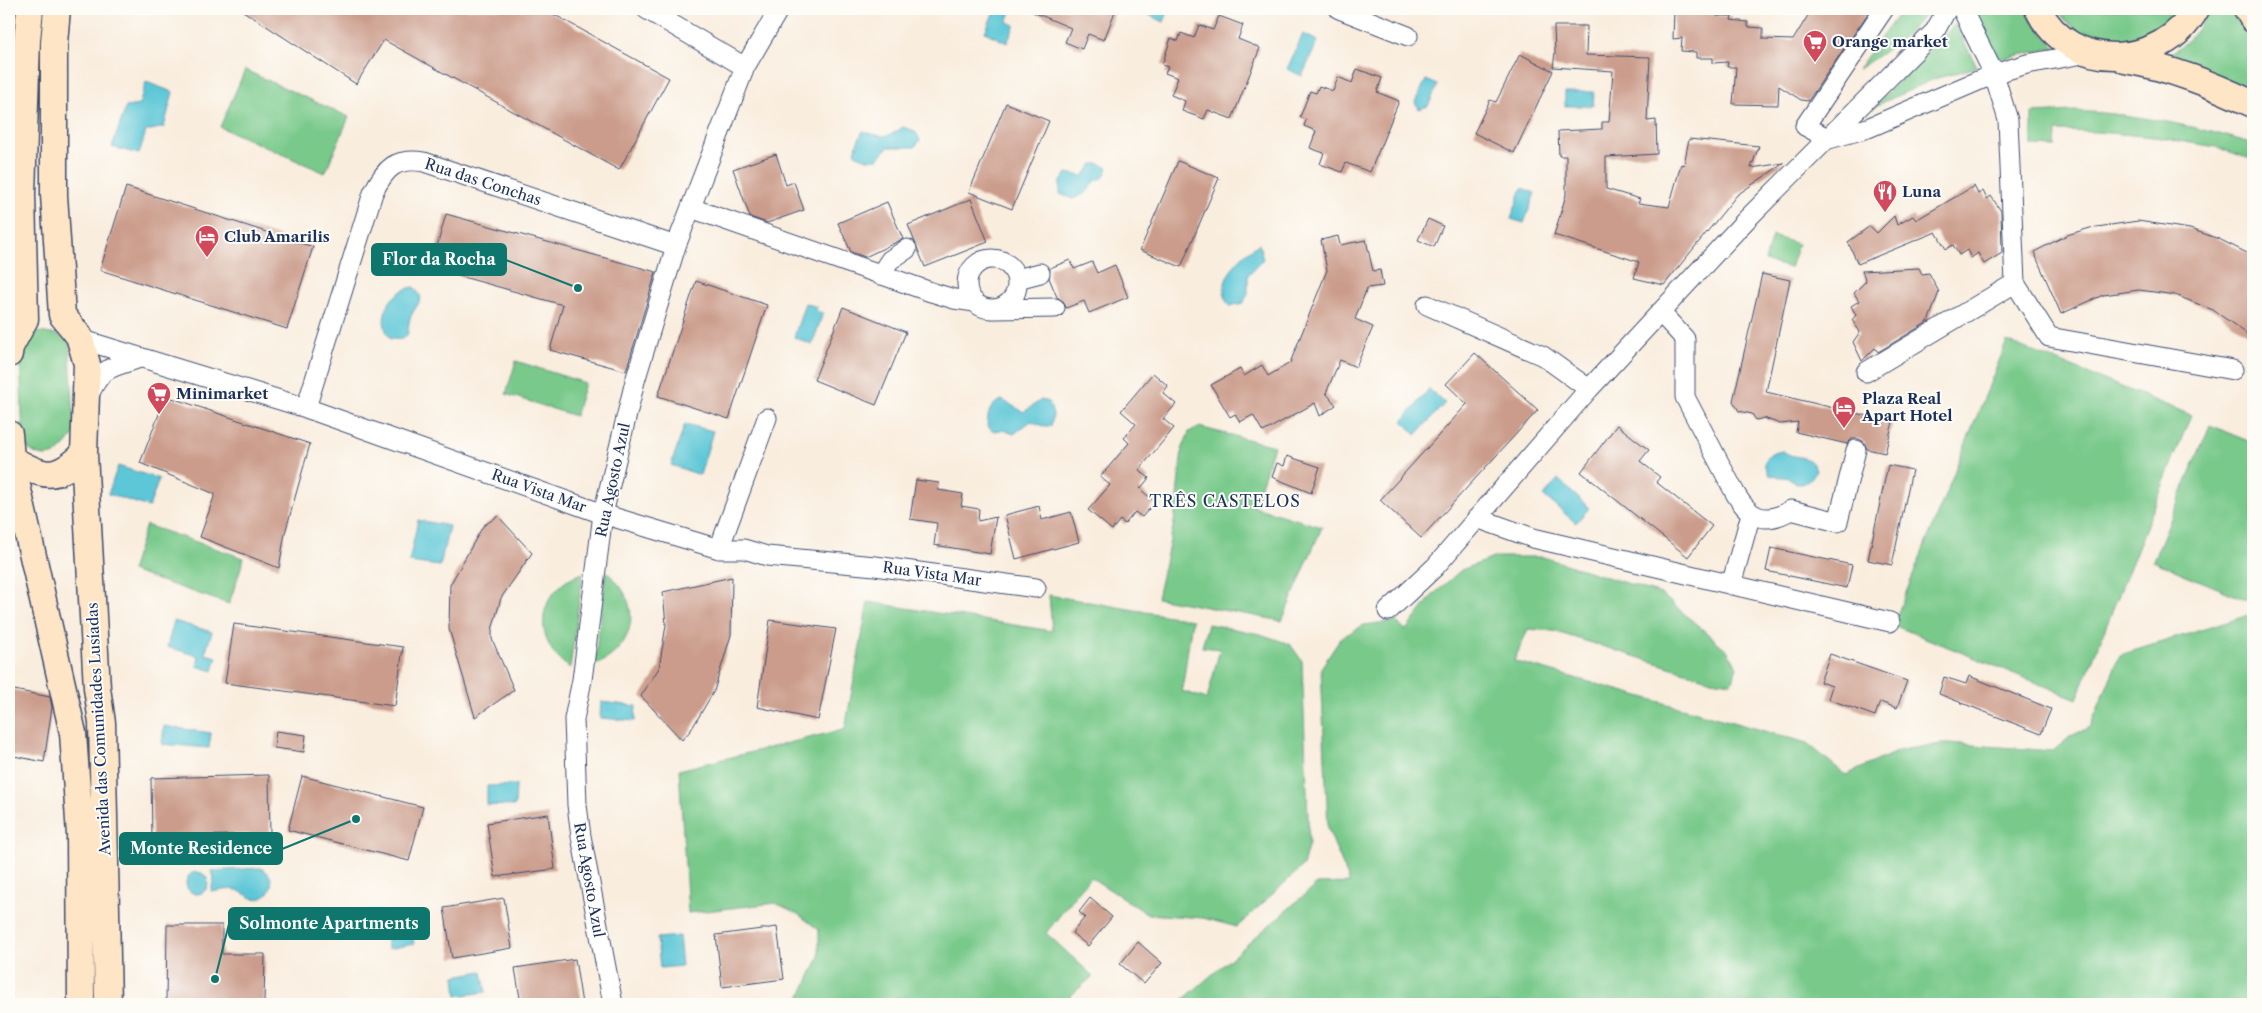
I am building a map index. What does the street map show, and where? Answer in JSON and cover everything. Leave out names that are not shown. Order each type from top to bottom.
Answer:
[{"type":"main road","points":[[9,349],[25,319],[15,206],[26,40],[30,9]]},
{"type":"main road","points":[[25,319],[62,314],[54,194],[54,43],[58,9]]},
{"type":"main road","points":[[2038,9],[2051,28],[2062,38],[2097,54],[2156,65],[2202,80],[2253,104]]},
{"type":"main road","points":[[2097,54],[2135,55],[2164,44],[2182,29],[2196,9]]},
{"type":"main road","points":[[2247,9],[2253,19]]},
{"type":"main road","name":"Avenida das Comunidades Lusíadas","points":[[62,314],[79,336],[87,364],[84,454],[97,688],[102,723],[106,835],[108,1004]]},
{"type":"main road","name":"Avenida das Comunidades Lusíadas","points":[[9,445],[41,474],[68,469],[84,454]]},
{"type":"main road","name":"Avenida das Comunidades Lusíadas","points":[[9,445],[73,733],[80,835],[80,1004]]},
{"type":"street","points":[[646,9],[745,67]]},
{"type":"street","name":"Rua Agosto Azul","points":[[613,1004],[581,836],[577,805],[574,720],[582,680],[603,514],[635,381],[676,246],[699,211],[745,67],[779,9]]},
{"type":"street","points":[[1339,9],[1408,36]]},
{"type":"street","points":[[1884,9],[1805,126],[1829,139],[1868,128],[1994,74],[2028,64],[2097,54]]},
{"type":"street","points":[[1935,31],[1947,9]]},
{"type":"street","points":[[1388,611],[1434,567],[1660,312],[1787,178],[1829,139],[1958,9]]},
{"type":"street","points":[[1962,9],[1994,74],[2008,120],[2016,283],[2049,337],[2233,370]]},
{"type":"street","name":"Rua das Conchas","points":[[306,408],[373,193],[380,179],[390,168],[400,162],[412,160],[424,162],[676,246]]},
{"type":"street","points":[[699,211],[880,275],[954,299],[975,302],[986,308],[1055,308]]},
{"type":"street","points":[[880,275],[890,260],[907,249]]},
{"type":"street","points":[[975,302],[968,291],[967,282],[969,274],[980,262],[995,259],[1002,261],[1009,265],[1017,279],[1015,295],[1010,302],[994,309]]},
{"type":"street","points":[[1017,279],[1040,272]]},
{"type":"street","points":[[1866,372],[2016,283]]},
{"type":"street","points":[[1427,304],[1543,356],[1589,390]]},
{"type":"street","points":[[1660,312],[1685,339],[1685,397],[1742,506],[1751,514],[1767,519],[1780,517],[1792,510],[1838,522],[1856,450]]},
{"type":"street","name":"Rua Vista Mar","points":[[79,336],[90,342],[306,408],[603,514],[719,549],[744,549],[767,556],[875,566],[1036,588]]},
{"type":"street","points":[[87,400],[95,380],[111,367],[141,358]]},
{"type":"street","points":[[719,549],[767,418]]},
{"type":"street","points":[[1730,585],[1751,514]]},
{"type":"street","points":[[1478,518],[1533,538],[1890,622]]},
{"type":"green space","points":[[1902,9],[1931,9],[1915,27],[1897,42],[1858,69]]},
{"type":"green space","points":[[1972,9],[2025,9],[2029,17],[2056,48],[1998,59]]},
{"type":"green space","points":[[2057,9],[2179,9],[2164,24],[2146,36],[2122,42],[2109,41],[2085,34],[2064,19]]},
{"type":"green space","points":[[2210,9],[2233,9],[2253,39],[2253,93],[2159,57],[2183,45],[2201,25]]},
{"type":"green space","points":[[1955,24],[1977,67],[1934,79],[1873,107]]},
{"type":"green space","points":[[245,70],[349,117],[325,173],[220,127]]},
{"type":"green space","points":[[2074,111],[2142,118],[2187,126],[2231,137],[2253,144],[2253,160],[2216,147],[2154,137],[2097,132],[2056,131],[2055,147],[2032,146],[2032,113]]},
{"type":"green space","points":[[1772,236],[1798,244],[1790,268],[1765,261]]},
{"type":"green space","points":[[38,332],[59,335],[69,341],[75,432],[58,452],[45,456],[38,455],[23,444],[20,350],[25,339]]},
{"type":"green space","points":[[2007,341],[2191,415],[2077,699],[1893,625]]},
{"type":"green space","points":[[516,361],[585,383],[575,416],[506,394]]},
{"type":"green space","points":[[2210,425],[2253,443],[2253,603],[2153,561]]},
{"type":"green space","points":[[1199,427],[1274,446],[1254,507],[1322,527],[1282,621],[1157,598],[1174,523],[1182,450],[1189,432]]},
{"type":"green space","points":[[146,525],[244,558],[229,604],[131,571]]},
{"type":"green space","points":[[1496,557],[1543,557],[1661,594],[1728,651],[1737,667],[1731,683],[1711,680],[1553,631],[1528,629],[1514,661],[1807,743],[1846,775],[1901,750],[1948,743],[2053,751],[2071,736],[2090,727],[2120,655],[2253,614],[2253,1004],[1178,1004],[1317,884],[1350,883],[1328,829],[1321,668],[1341,638],[1364,625],[1395,621],[1406,630],[1433,595],[1461,570]]},
{"type":"green space","points":[[606,572],[618,584],[626,597],[630,610],[630,623],[627,636],[619,648],[608,658],[594,666]]},
{"type":"green space","points":[[583,573],[570,668],[557,657],[549,644],[544,630],[544,616],[548,603],[556,591],[567,581]]},
{"type":"green space","points":[[1049,595],[1192,620],[1182,691],[1207,699],[1220,649],[1202,647],[1208,624],[1260,634],[1290,644],[1302,661],[1309,843],[1303,866],[1237,927],[1203,918],[1148,914],[1090,877],[1046,933],[1093,976],[1068,998],[1073,1004],[797,1004],[819,957],[819,930],[798,914],[776,903],[688,913],[679,770],[845,729],[868,602],[1052,631]]},
{"type":"water","points":[[995,9],[1012,9],[1007,22],[1015,25],[1007,43],[985,32]]},
{"type":"water","points":[[1151,9],[1169,9],[1164,22],[1149,15]]},
{"type":"water","points":[[1303,34],[1318,41],[1302,76],[1287,69]]},
{"type":"water","points":[[1426,80],[1438,85],[1428,106],[1419,109],[1415,102]]},
{"type":"water","points":[[146,82],[173,92],[164,127],[146,131],[139,154],[112,147],[126,107],[139,105]]},
{"type":"water","points":[[1565,92],[1594,92],[1593,106],[1565,106]]},
{"type":"water","points":[[903,127],[915,131],[920,140],[915,147],[888,147],[878,159],[867,159],[855,154],[857,143],[863,131],[884,136],[893,134]]},
{"type":"water","points":[[1093,164],[1100,164],[1108,168],[1103,178],[1096,180],[1086,193],[1073,199],[1060,194],[1060,183],[1067,173],[1083,176]]},
{"type":"water","points":[[1522,188],[1535,193],[1524,223],[1511,219]]},
{"type":"water","points":[[1259,244],[1263,259],[1248,275],[1248,294],[1243,303],[1229,306],[1224,288],[1226,279],[1244,255]]},
{"type":"water","points":[[414,287],[421,297],[409,321],[408,333],[403,338],[391,339],[384,323],[387,307],[398,294],[405,289]]},
{"type":"water","points":[[805,303],[817,307],[816,311],[823,313],[812,345],[794,337]]},
{"type":"water","points":[[1429,389],[1445,403],[1416,435],[1403,421]]},
{"type":"water","points":[[1002,400],[1024,412],[1041,400],[1049,402],[1053,415],[1051,426],[1043,426],[1031,421],[1014,434],[1003,430],[992,431],[987,426],[989,413],[994,404]]},
{"type":"water","points":[[685,424],[713,431],[700,475],[671,465]]},
{"type":"water","points":[[1783,451],[1793,456],[1807,459],[1814,465],[1816,471],[1808,481],[1799,484],[1789,478],[1769,475],[1764,464],[1765,461],[1771,454]]},
{"type":"water","points":[[118,466],[159,479],[149,507],[108,494]]},
{"type":"water","points":[[1558,479],[1589,508],[1576,523],[1544,496]]},
{"type":"water","points":[[418,520],[449,526],[440,566],[409,562]]},
{"type":"water","points":[[174,621],[212,632],[205,654],[217,657],[213,671],[197,666],[199,656],[167,647]]},
{"type":"water","points":[[601,702],[636,706],[635,721],[600,718]]},
{"type":"water","points":[[164,726],[211,733],[209,748],[162,744]]},
{"type":"water","points":[[516,785],[515,806],[487,805],[487,786]]},
{"type":"water","points":[[260,868],[268,874],[272,882],[269,890],[262,898],[251,898],[240,891],[233,890],[211,891],[214,878],[212,871]]},
{"type":"water","points":[[197,872],[205,875],[208,883],[205,891],[197,894],[189,891],[186,883],[189,875]]},
{"type":"water","points":[[411,925],[414,944],[388,949],[385,930]]},
{"type":"water","points":[[679,936],[682,966],[660,968],[657,938]]},
{"type":"water","points":[[482,971],[486,992],[457,996],[455,976]]},
{"type":"building","points":[[240,9],[544,9],[669,78],[619,170],[384,40],[356,84]]},
{"type":"building","points":[[1026,9],[1116,9],[1104,40],[1088,34],[1082,49],[1065,42],[1071,28]]},
{"type":"building","points":[[1674,9],[1717,10],[1717,16],[1732,16],[1731,20],[1748,22],[1748,27],[1763,28],[1763,39],[1793,40],[1812,9],[1871,9],[1808,101],[1801,100],[1779,86],[1778,105],[1733,104],[1736,67],[1727,67],[1728,62],[1713,63],[1713,58],[1696,58],[1696,52],[1681,51],[1682,38],[1673,39]]},
{"type":"building","points":[[1219,16],[1243,25],[1238,39],[1260,48],[1232,119],[1208,110],[1204,119],[1182,111],[1185,101],[1171,95],[1178,78],[1165,73],[1168,67],[1162,65],[1171,38],[1178,41],[1181,33],[1194,38],[1199,25],[1213,30]]},
{"type":"building","points":[[1554,26],[1587,26],[1586,55],[1650,57],[1647,121],[1656,120],[1657,154],[1606,157],[1606,189],[1640,199],[1638,203],[1669,207],[1681,164],[1684,165],[1689,139],[1759,146],[1751,168],[1784,163],[1737,195],[1664,285],[1634,278],[1639,262],[1554,235],[1566,195],[1566,156],[1559,156],[1558,131],[1602,129],[1602,122],[1609,122],[1613,71],[1553,67],[1555,53]]},
{"type":"building","points":[[1520,54],[1553,71],[1514,153],[1474,133],[1490,100],[1496,102]]},
{"type":"building","points":[[1357,69],[1382,78],[1377,92],[1399,101],[1370,172],[1346,163],[1342,172],[1320,164],[1324,153],[1310,148],[1316,131],[1304,126],[1306,120],[1300,117],[1310,91],[1316,93],[1319,86],[1333,91],[1338,77],[1352,83]]},
{"type":"building","points":[[1006,103],[1049,121],[1012,209],[969,192]]},
{"type":"building","points":[[776,154],[786,185],[794,182],[804,210],[767,223],[750,217],[733,169]]},
{"type":"building","points":[[1178,161],[1219,178],[1181,267],[1140,250]]},
{"type":"building","points":[[1974,186],[1978,194],[1983,191],[1987,199],[1991,196],[2001,211],[2002,253],[1984,264],[1978,253],[1971,258],[1967,250],[1959,255],[1953,245],[1946,249],[1936,232],[1858,264],[1848,242],[1870,226],[1877,233],[1894,216],[1897,225],[1913,216],[1916,220]]},
{"type":"building","name":"Club Amarilis","points":[[126,187],[313,247],[287,329],[100,270]]},
{"type":"building","points":[[971,199],[988,242],[925,267],[908,225]]},
{"type":"building","points":[[887,202],[903,239],[865,257],[851,252],[838,223]]},
{"type":"building","points":[[446,214],[656,272],[626,371],[550,350],[563,305],[431,268]]},
{"type":"building","points":[[1428,219],[1443,226],[1434,247],[1418,240]]},
{"type":"building","points":[[2138,221],[2190,229],[2219,239],[2253,256],[2253,338],[2213,310],[2175,295],[2139,290],[2103,295],[2061,314],[2034,252],[2067,235],[2090,228]]},
{"type":"building","points":[[1338,236],[1340,245],[1366,240],[1373,271],[1380,270],[1383,286],[1367,288],[1355,319],[1373,327],[1356,367],[1340,360],[1326,393],[1336,405],[1320,416],[1315,403],[1263,432],[1253,415],[1240,422],[1235,414],[1230,417],[1211,385],[1240,369],[1244,376],[1262,365],[1268,376],[1290,363],[1327,270],[1321,240]]},
{"type":"building","points":[[1070,260],[1074,269],[1092,262],[1097,273],[1115,265],[1128,297],[1089,313],[1084,301],[1066,308],[1064,302],[1057,297],[1049,278],[1050,268]]},
{"type":"building","points":[[1919,268],[1922,274],[1929,273],[1939,292],[1928,322],[1878,352],[1875,348],[1862,361],[1853,342],[1860,332],[1852,320],[1856,315],[1851,306],[1859,301],[1854,293],[1866,281],[1862,271]]},
{"type":"building","points":[[1762,274],[1790,280],[1766,392],[1893,422],[1885,453],[1867,449],[1864,442],[1859,439],[1852,439],[1847,444],[1796,432],[1798,422],[1780,424],[1764,418],[1756,420],[1752,414],[1739,411],[1733,401]]},
{"type":"building","points":[[696,281],[767,305],[729,419],[658,396]]},
{"type":"building","points":[[843,307],[906,332],[876,405],[814,380]]},
{"type":"building","points":[[1475,353],[1538,410],[1421,538],[1380,500],[1467,404],[1446,384]]},
{"type":"building","points":[[1153,373],[1168,386],[1163,393],[1176,404],[1163,419],[1174,428],[1139,470],[1149,478],[1140,489],[1155,502],[1142,517],[1135,512],[1125,524],[1120,520],[1112,530],[1088,510],[1110,485],[1100,477],[1129,443],[1124,438],[1136,424],[1121,411]]},
{"type":"building","points":[[166,396],[310,444],[285,533],[279,568],[200,537],[215,494],[140,463]]},
{"type":"building","points":[[1617,425],[1649,450],[1640,461],[1660,477],[1656,482],[1712,526],[1688,557],[1581,472]]},
{"type":"building","points":[[1287,456],[1320,467],[1311,493],[1272,477],[1277,463],[1284,466]]},
{"type":"building","points":[[1888,465],[1912,470],[1892,565],[1868,560]]},
{"type":"building","points":[[916,480],[939,483],[938,490],[963,494],[961,506],[979,509],[978,521],[996,517],[990,554],[934,545],[937,523],[910,519]]},
{"type":"building","points":[[1039,506],[1042,520],[1071,512],[1079,542],[1016,559],[1005,515]]},
{"type":"building","points":[[498,516],[532,553],[501,598],[492,630],[492,639],[514,690],[475,717],[449,629],[450,585],[483,526]]},
{"type":"building","points":[[1771,548],[1852,565],[1847,588],[1766,571]]},
{"type":"building","points":[[732,577],[731,635],[714,691],[691,730],[682,740],[641,696],[659,668],[666,625],[663,592]]},
{"type":"building","points":[[770,620],[836,629],[818,720],[757,707]]},
{"type":"building","points":[[234,624],[403,647],[395,706],[225,683]]},
{"type":"building","points":[[1830,654],[1907,681],[1897,708],[1880,702],[1875,716],[1828,699],[1832,686],[1820,682]]},
{"type":"building","points":[[1969,676],[2051,709],[2041,734],[1939,694],[1944,677],[1966,684]]},
{"type":"building","points":[[9,689],[50,697],[52,707],[44,762],[9,755]]},
{"type":"building","points":[[276,731],[306,735],[304,752],[274,748]]},
{"type":"building","points":[[269,775],[270,834],[152,837],[151,778]]},
{"type":"building","points":[[302,776],[423,807],[409,861],[288,830]]},
{"type":"building","points":[[548,814],[555,869],[495,877],[487,823]]},
{"type":"building","points":[[504,898],[512,948],[452,958],[444,908]]},
{"type":"building","points":[[1090,898],[1112,917],[1088,946],[1072,933],[1085,917],[1079,912]]},
{"type":"building","points":[[167,925],[222,925],[222,954],[265,954],[264,1004],[166,1004]]},
{"type":"building","points":[[777,927],[784,979],[722,987],[716,935]]},
{"type":"building","points":[[1138,942],[1162,963],[1144,984],[1120,964]]},
{"type":"building","points":[[575,959],[582,1004],[521,1004],[515,968]]},
{"type":"place","name":"Orange market","points":[[1815,63]]},
{"type":"place","name":"Luna","points":[[1885,213]]},
{"type":"place","name":"Club Amarilis","points":[[207,258]]},
{"type":"place","name":"Flor da Rocha","points":[[578,288]]},
{"type":"place","name":"Minimarket","points":[[159,415]]},
{"type":"place","name":"Plaza Real Apart Hotel","points":[[1844,429]]},
{"type":"place","name":"Monte Residence","points":[[356,819]]},
{"type":"place","name":"Solmonte Apartments","points":[[215,979]]},
{"type":"district","name":"TRÊS CASTELOS","points":[[1225,501]]}]
